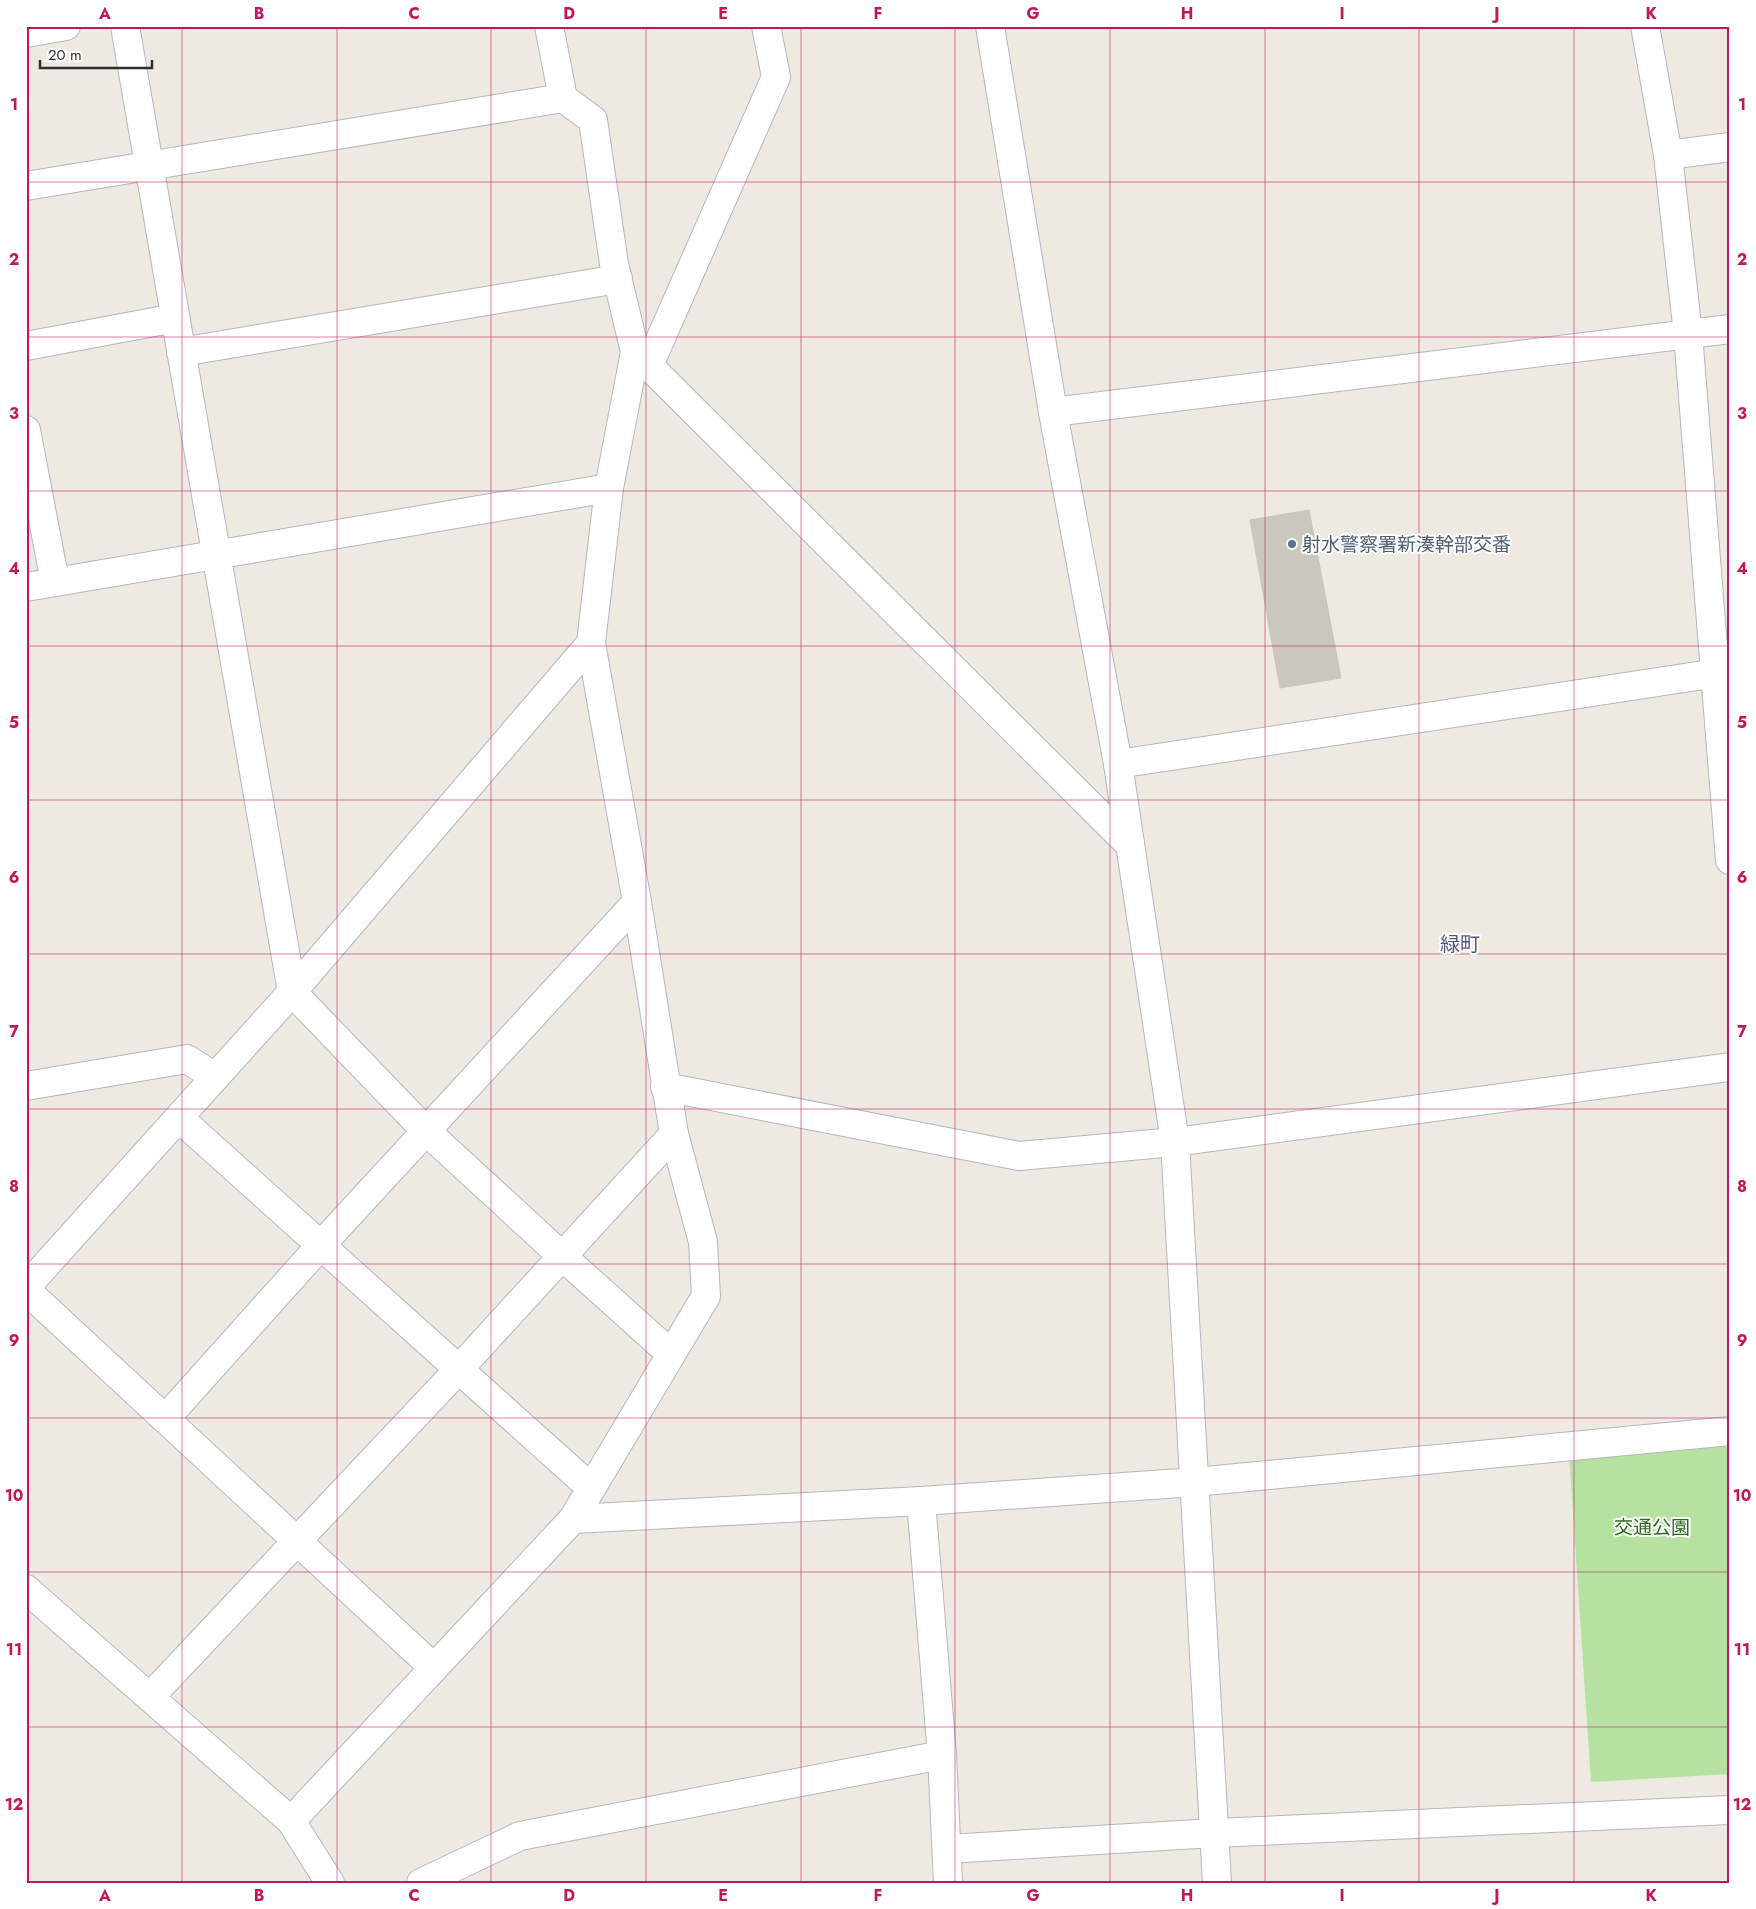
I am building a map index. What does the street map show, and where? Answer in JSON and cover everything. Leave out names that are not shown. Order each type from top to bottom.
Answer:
[{"type":"street","points":[[26,33],[66,26]]},
{"type":"street","points":[[124,26],[292,992],[426,1131],[671,1354]]},
{"type":"street","points":[[550,26],[563,98],[593,120],[618,279],[642,359],[1130,845]]},
{"type":"street","points":[[990,26],[1053,412],[1118,764],[1175,1142],[1217,1883]]},
{"type":"street","points":[[1645,26],[1668,155],[1688,334],[1722,672],[1730,860]]},
{"type":"street","points":[[291,1821],[573,1519],[706,1296],[702,1242],[674,1134],[665,1087],[637,902],[591,643],[609,488],[642,359],[776,77],[767,30]]},
{"type":"street","points":[[26,186],[563,98]]},
{"type":"street","points":[[1668,155],[1730,147]]},
{"type":"street","points":[[181,352],[618,279]]},
{"type":"street","points":[[26,346],[175,318]]},
{"type":"street","points":[[1053,412],[1730,329]]},
{"type":"street","points":[[26,430],[55,582]]},
{"type":"street","points":[[26,587],[609,488]]},
{"type":"street","points":[[434,1668],[26,1288],[292,992],[591,643]]},
{"type":"street","points":[[1118,764],[1722,672]]},
{"type":"street","points":[[165,1419],[321,1245],[637,902]]},
{"type":"street","points":[[26,1086],[187,1059],[215,1077]]},
{"type":"street","points":[[665,1087],[1019,1156],[1175,1142],[1730,1067]]},
{"type":"street","points":[[179,1118],[591,1488]]},
{"type":"street","points":[[150,1697],[459,1369],[674,1134]]},
{"type":"street","points":[[573,1519],[921,1500],[1195,1482],[1730,1431]]},
{"type":"street","points":[[921,1500],[942,1754],[948,1883]]},
{"type":"street","points":[[26,1589],[291,1821],[330,1883]]},
{"type":"street","points":[[421,1883],[520,1836],[942,1754]]},
{"type":"street","points":[[947,1849],[1214,1833],[1730,1810]]},
{"type":"green space","name":"交通公園","points":[[1730,1438],[1730,1774],[1591,1782],[1569,1452]]},
{"type":"building","points":[[1309,510],[1341,678],[1280,688],[1250,520]]},
{"type":"place","name":"射水警察署新湊幹部交番","points":[[1292,544]]},
{"type":"district","name":"緑町","points":[[1460,944]]}]
